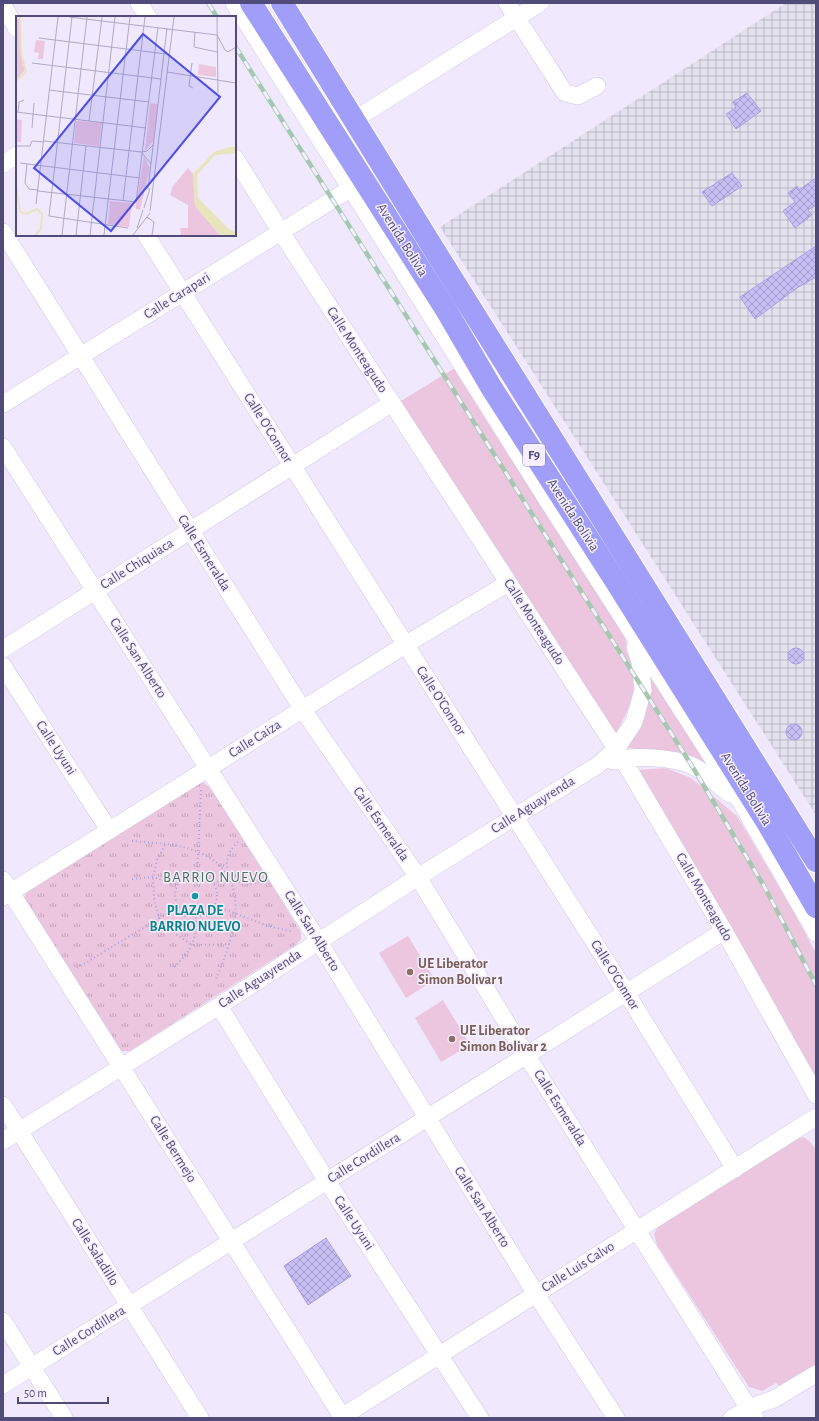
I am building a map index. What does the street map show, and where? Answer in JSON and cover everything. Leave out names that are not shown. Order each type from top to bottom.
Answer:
[{"type":"highway","name":"Avenida Bolivia","points":[[282,3],[816,861]]},
{"type":"highway","name":"Avenida Bolivia","points":[[244,10],[440,302],[491,388],[613,577],[768,824],[816,907]]},
{"type":"street","points":[[139,3],[147,16]]},
{"type":"street","points":[[507,3],[565,92],[578,96],[597,86]]},
{"type":"street","points":[[354,120],[540,3]]},
{"type":"street","points":[[3,6],[16,27]]},
{"type":"street","points":[[244,10],[350,189],[742,804],[816,933]]},
{"type":"street","points":[[3,164],[16,157]]},
{"type":"street","name":"Calle Monteagudo","points":[[236,160],[281,232],[619,753],[724,931],[816,1096]]},
{"type":"street","name":"Calle Carapari","points":[[3,404],[350,189]]},
{"type":"street","name":"Calle Esmeralda","points":[[3,232],[303,710],[418,877],[527,1056],[752,1413]]},
{"type":"street","name":"Calle O'Connor","points":[[147,236],[515,816],[627,994],[734,1169]]},
{"type":"street","name":"Calle Chiquiaca","points":[[3,649],[392,403]]},
{"type":"street","name":"Calle San Alberto","points":[[3,447],[319,942],[536,1294],[616,1418]]},
{"type":"street","name":"Calle Caiza","points":[[6,890],[109,830],[405,645],[508,583]]},
{"type":"street","name":"Calle Aguayrenda","points":[[3,1141],[219,1006],[418,877],[619,753],[634,722],[643,690],[640,662],[626,624]]},
{"type":"street","name":"Calle Uyuni","points":[[3,666],[109,830]]},
{"type":"street","points":[[619,753],[661,758],[692,766],[768,824]]},
{"type":"street","name":"Calle Bermejo","points":[[6,890],[121,1066],[342,1418]]},
{"type":"street","name":"Calle Cordillera","points":[[3,1385],[627,994],[724,931]]},
{"type":"street","name":"Calle Uyuni","points":[[219,1006],[327,1181],[480,1418]]},
{"type":"street","name":"Calle Saladillo","points":[[3,1105],[200,1418]]},
{"type":"street","name":"Calle Luis Calvo","points":[[342,1418],[816,1117]]},
{"type":"street","points":[[3,1321],[64,1418]]},
{"type":"street","points":[[732,1418],[752,1413],[816,1374]]},
{"type":"path","points":[[197,874],[201,789]]},
{"type":"path","points":[[132,841],[165,845],[198,852],[213,861],[240,883],[247,885],[262,881]]},
{"type":"path","points":[[216,979],[230,944],[236,914],[235,893],[226,864],[227,856],[238,842]]},
{"type":"path","points":[[165,845],[152,877],[154,898],[160,918],[176,934],[192,945],[230,944]]},
{"type":"path","points":[[197,874],[209,879],[214,884],[216,895],[214,905],[209,911],[196,916],[189,915],[178,907],[174,896],[178,885],[186,877],[197,874]]},
{"type":"path","points":[[214,884],[229,874]]},
{"type":"path","points":[[132,879],[152,877],[178,885]]},
{"type":"path","points":[[214,905],[268,926],[293,932]]},
{"type":"path","points":[[77,968],[178,907]]},
{"type":"path","points":[[174,967],[186,956],[192,945],[197,927],[196,916]]},
{"type":"shaded area","points":[[786,3],[816,3],[816,815],[440,227]]},
{"type":"green space","points":[[455,368],[622,629],[631,658],[634,682],[630,705],[616,733],[401,401]]},
{"type":"green space","points":[[649,672],[707,766],[624,747]]},
{"type":"green space","points":[[666,768],[691,778],[737,816],[789,903],[816,953],[816,1084],[771,997],[638,770]]},
{"type":"green space","points":[[201,781],[212,789],[301,932],[301,939],[297,944],[130,1051],[120,1051],[23,900],[28,888]]},
{"type":"green space","points":[[408,936],[435,980],[406,998],[379,953]]},
{"type":"green space","points":[[443,1000],[470,1045],[441,1062],[415,1018]]},
{"type":"green space","points":[[804,1137],[816,1150],[816,1366],[781,1387],[776,1383],[762,1391],[749,1387],[657,1245],[654,1234],[659,1225],[793,1140]]},
{"type":"building","points":[[747,93],[761,111],[736,129],[726,114],[736,108],[733,102]]},
{"type":"building","points":[[732,173],[742,186],[712,206],[702,192]]},
{"type":"building","points":[[816,178],[816,205],[808,210],[812,215],[795,228],[783,211],[795,202],[788,193],[797,186],[799,190]]},
{"type":"building","points":[[816,246],[816,277],[797,288],[755,319],[740,297]]},
{"type":"building","points":[[796,648],[803,653],[804,656],[799,663],[796,664],[789,659],[788,656],[793,649]]},
{"type":"building","points":[[794,724],[801,729],[802,732],[797,739],[794,740],[787,735],[786,732],[791,725]]},
{"type":"building","points":[[326,1238],[351,1276],[308,1305],[284,1266]]},
{"type":"railway","points":[[208,3],[216,16]]},
{"type":"railway","points":[[236,48],[692,766],[764,886],[816,985]]},
{"type":"place","name":"PLAZA DE BARRIO NUEVO","points":[[195,896]]},
{"type":"place","name":"UE Liberator Simon Bolivar 1","points":[[410,972]]},
{"type":"place","name":"UE Liberator Simon Bolivar 2","points":[[452,1039]]},
{"type":"district","name":"BARRIO NUEVO","points":[[216,877]]}]
